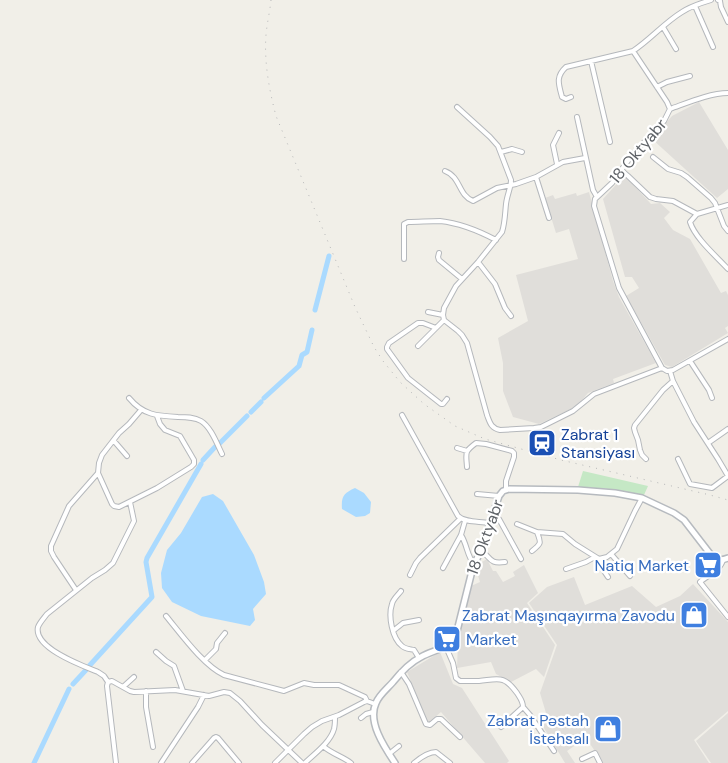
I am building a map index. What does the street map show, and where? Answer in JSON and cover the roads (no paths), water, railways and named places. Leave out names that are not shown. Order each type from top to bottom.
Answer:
[{"type":"street","points":[[571,97],[566,99],[562,97],[559,80],[563,70],[570,66],[633,51],[682,12],[711,0]]},
{"type":"street","points":[[719,1],[728,22]]},
{"type":"street","points":[[695,6],[712,47]]},
{"type":"street","points":[[663,27],[676,49]]},
{"type":"street","name":"18 Oktyabr","points":[[633,51],[670,109],[664,121],[632,155],[612,183],[595,199],[594,206],[619,288],[662,368]]},
{"type":"street","points":[[591,61],[610,142]]},
{"type":"street","points":[[657,87],[667,82],[690,76]]},
{"type":"street","points":[[670,109],[728,93]]},
{"type":"street","points":[[418,346],[436,328],[443,317],[444,308],[456,286],[502,232],[506,201],[511,186],[501,152],[490,137],[457,107]]},
{"type":"street","name":"18 Oktyabr","points":[[577,117],[593,190],[597,197]]},
{"type":"street","points":[[557,164],[553,145],[559,133]]},
{"type":"street","points":[[501,152],[512,149],[522,152]]},
{"type":"street","points":[[653,157],[668,169],[681,173],[693,181],[711,198],[728,231]]},
{"type":"street","points":[[445,171],[454,176],[463,193],[472,200],[497,188],[511,186],[546,172],[557,164],[585,158]]},
{"type":"street","points":[[620,170],[653,199],[673,201],[697,214]]},
{"type":"street","points":[[536,176],[549,218]]},
{"type":"street","points":[[728,205],[697,214],[690,222],[702,240],[728,269]]},
{"type":"street","points":[[404,259],[404,224],[408,222],[450,222],[478,231],[496,240]]},
{"type":"street","points":[[439,253],[438,257],[441,262],[462,279]]},
{"type":"street","points":[[478,262],[495,284],[505,308],[511,316]]},
{"type":"street","points":[[428,312],[443,317],[465,338],[489,422],[491,426],[500,430],[541,427],[573,411],[594,394],[662,368],[670,371],[728,339]]},
{"type":"street","points":[[436,328],[418,323],[389,343],[387,349],[408,378],[441,404],[446,399]]},
{"type":"street","points":[[690,360],[712,398]]},
{"type":"street","points":[[670,371],[673,381],[694,422],[728,476],[710,489],[690,484],[678,459]]},
{"type":"street","points":[[646,459],[640,450],[634,428],[635,425],[663,390],[673,381]]},
{"type":"street","points":[[129,398],[142,410],[157,416],[195,418],[202,422],[213,436],[222,454]]},
{"type":"street","points":[[142,410],[122,430],[100,458],[98,473],[114,506],[119,507],[130,502],[174,478],[194,464],[194,460],[180,436],[165,430],[157,416]]},
{"type":"street","points":[[402,415],[460,519],[489,523]]},
{"type":"street","points":[[708,443],[728,429]]},
{"type":"street","points":[[114,441],[126,456]]},
{"type":"street","points":[[467,467],[467,451],[476,442],[513,452],[514,457],[506,481],[506,490]]},
{"type":"street","points":[[457,448],[467,451]]},
{"type":"street","points":[[76,590],[51,551],[69,506],[98,473]]},
{"type":"street","name":"18 Oktyabr","points":[[446,647],[456,636],[474,564],[502,491],[522,489],[578,490],[615,493],[642,498],[679,517],[687,524],[710,555],[716,559],[725,559]]},
{"type":"street","points":[[477,494],[499,496]]},
{"type":"street","points":[[566,569],[597,558],[607,557],[617,549],[642,498]]},
{"type":"street","points":[[116,763],[108,682],[98,672],[54,651],[44,643],[38,633],[38,628],[47,614],[92,578],[109,568],[134,521],[130,502]]},
{"type":"street","points":[[493,513],[499,519],[521,559]]},
{"type":"street","points":[[410,575],[420,558],[460,519]]},
{"type":"street","points":[[443,568],[462,535],[466,521]]},
{"type":"street","points":[[517,524],[537,532],[563,534],[574,544],[597,558],[608,577]]},
{"type":"street","points":[[532,551],[540,542],[537,532]]},
{"type":"street","points":[[462,535],[474,564]]},
{"type":"street","points":[[480,550],[496,563],[505,562]]},
{"type":"street","points":[[611,554],[630,576]]},
{"type":"street","points":[[725,559],[719,569],[700,582],[728,617]]},
{"type":"street","points":[[401,591],[392,601],[391,606],[393,631],[403,647],[414,650],[419,658]]},
{"type":"street","points":[[166,616],[199,655],[220,673],[284,691],[304,683],[339,685],[365,697],[368,701],[375,704]]},
{"type":"street","points":[[393,631],[403,623],[418,620]]},
{"type":"street","points":[[205,660],[216,649],[217,643],[225,633]]},
{"type":"street","points":[[395,763],[380,739],[373,712],[375,704],[401,672],[419,658],[446,647],[458,680],[501,679],[511,686],[523,702],[523,708],[530,715],[554,751]]},
{"type":"street","points":[[156,652],[174,666],[183,691]]},
{"type":"street","points":[[401,672],[409,684],[426,724],[430,725],[437,719],[441,719],[460,737]]},
{"type":"street","points":[[123,687],[134,677]]},
{"type":"street","points":[[108,682],[112,681],[134,692],[183,691],[211,696],[224,692],[230,693],[288,750],[304,763],[323,746],[333,732],[335,717]]},
{"type":"street","points":[[146,692],[146,707],[153,747]]},
{"type":"street","points":[[161,763],[204,695]]},
{"type":"street","points":[[275,763],[312,728],[326,719],[335,717],[368,701]]},
{"type":"street","points":[[501,727],[523,708]]},
{"type":"street","points":[[361,718],[373,712]]},
{"type":"street","points":[[192,763],[216,737],[239,763]]},
{"type":"street","points":[[323,746],[331,753],[351,763]]},
{"type":"street","points":[[389,754],[399,746]]},
{"type":"street","points":[[414,763],[434,752],[450,763]]},
{"type":"street","points":[[582,759],[595,754],[600,763]]},
{"type":"water","points":[[355,488],[364,493],[371,502],[370,513],[365,516],[356,517],[342,509],[344,496]]},
{"type":"water","points":[[213,494],[223,501],[254,555],[264,582],[266,594],[253,609],[255,620],[250,626],[201,616],[172,602],[162,588],[161,573],[167,550],[181,533],[202,497]]},
{"type":"waterway","points":[[315,310],[329,256]]},
{"type":"waterway","points":[[264,398],[299,366],[302,355],[307,352],[312,330]]},
{"type":"waterway","points":[[251,412],[261,402]]},
{"type":"waterway","points":[[220,443],[247,416]]},
{"type":"waterway","points":[[203,460],[215,447]]},
{"type":"waterway","points":[[90,665],[152,597],[146,562],[147,558],[201,464]]},
{"type":"waterway","points":[[73,684],[86,670]]},
{"type":"waterway","points":[[34,763],[69,689]]},
{"type":"railway","points":[[271,0],[266,35],[266,65],[276,116],[355,307],[374,347],[400,382],[424,404],[455,426],[485,439],[561,460],[728,500]]},
{"type":"place","name":"Zabrat 1 Stansiyası","points":[[542,443]]},
{"type":"place","name":"Natiq Market","points":[[708,565]]},
{"type":"place","name":"Zabrat Maşınqayırma Zavodu","points":[[694,615]]},
{"type":"place","name":"Market","points":[[447,639]]},
{"type":"place","name":"Zabrat Pəstah İstehsalı","points":[[608,729]]}]
